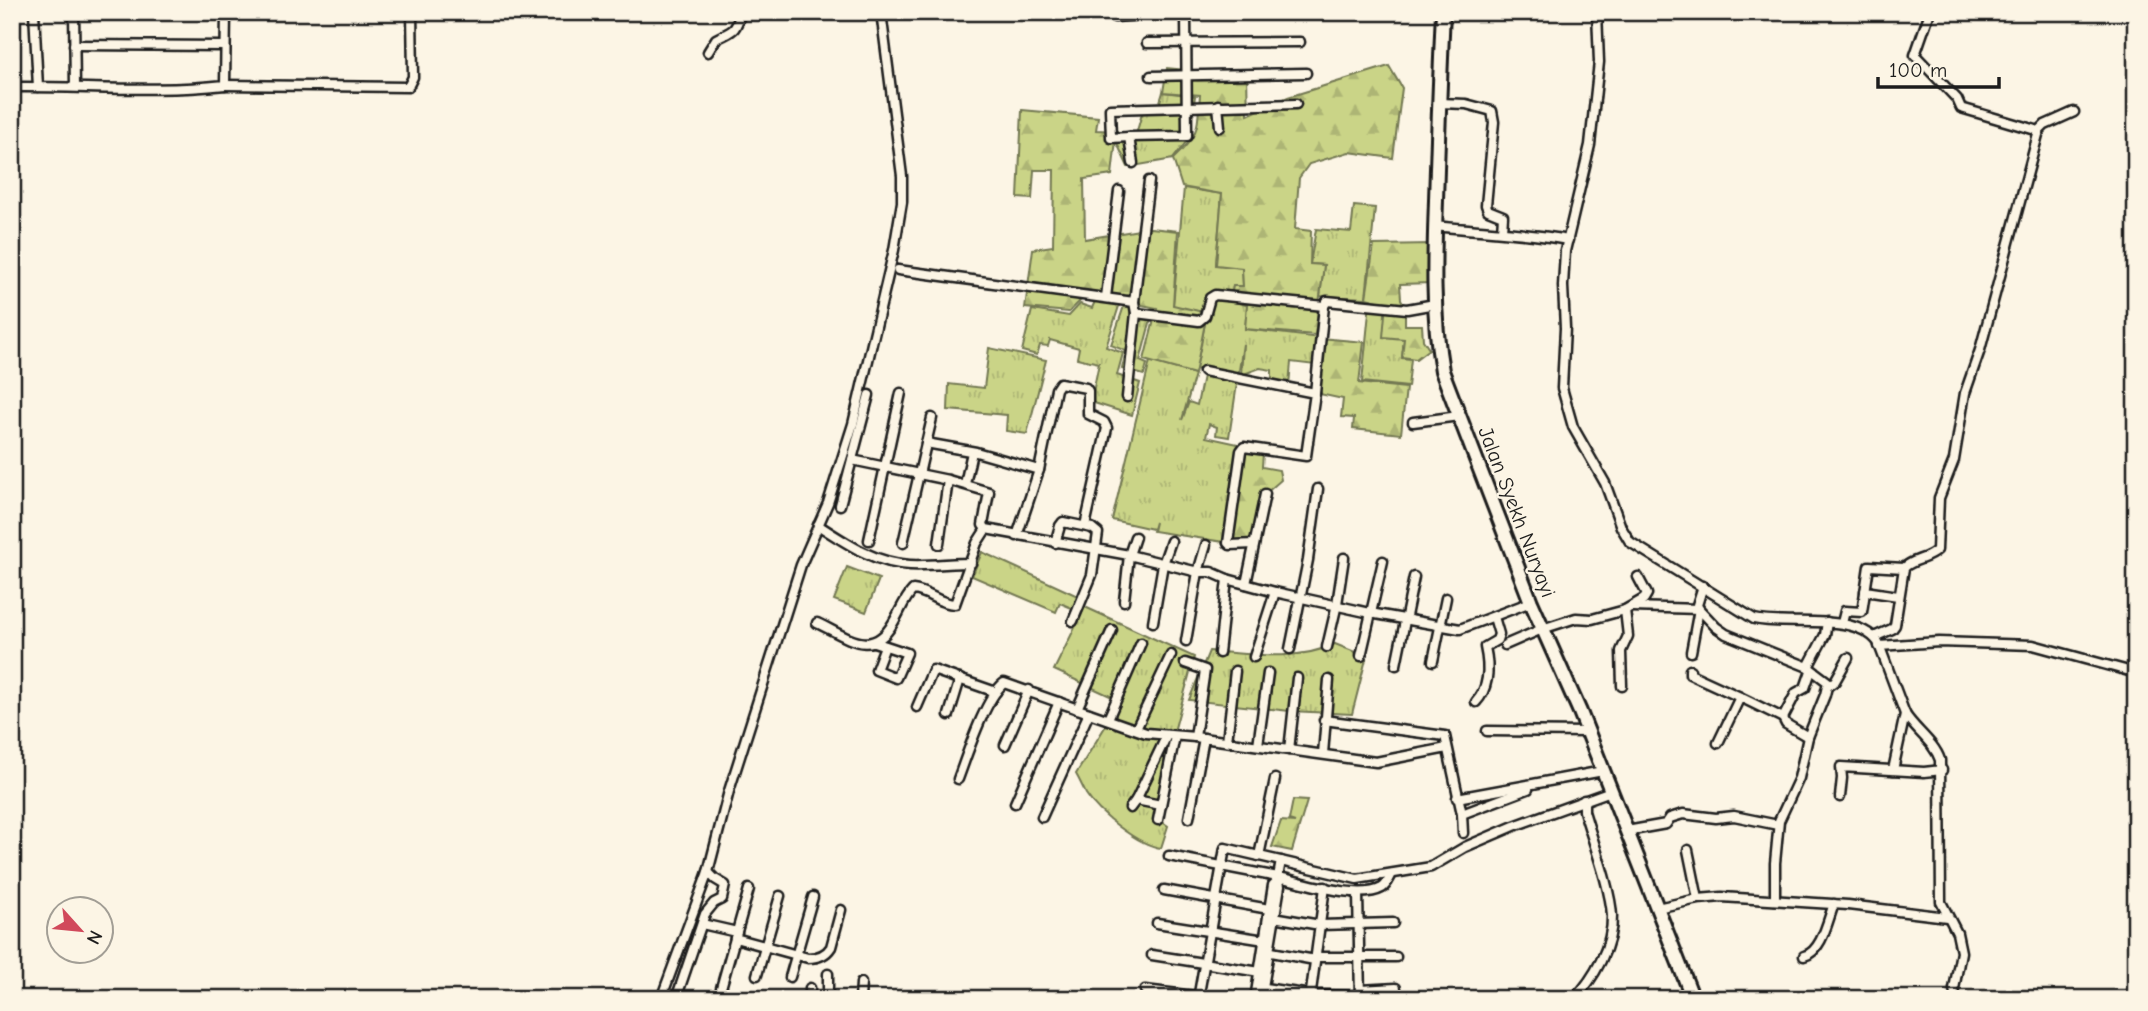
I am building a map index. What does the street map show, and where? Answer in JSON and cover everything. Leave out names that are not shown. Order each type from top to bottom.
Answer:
[{"type":"main road","name":"Jalan Syekh Nuryayi","points":[[1443,12],[1435,226],[1435,304],[1437,344],[1442,371],[1531,603],[1588,732],[1693,999]]},
{"type":"street","points":[[34,12],[38,87]]},
{"type":"street","points":[[74,12],[75,87]]},
{"type":"street","points":[[225,85],[226,12]]},
{"type":"street","points":[[12,87],[149,90],[225,85],[408,87],[413,77],[412,12]]},
{"type":"street","points":[[708,52],[716,39],[734,31],[741,12]]},
{"type":"street","points":[[661,999],[708,872],[736,768],[801,565],[828,503],[868,364],[894,250],[902,202],[902,176],[881,12]]},
{"type":"street","points":[[1115,16],[1184,12],[1187,75],[1187,106],[1187,136],[1111,138],[1110,109],[1187,106],[1296,104]]},
{"type":"street","points":[[1597,12],[1599,62],[1590,145],[1565,239],[1562,388],[1573,427],[1605,483],[1621,527],[1630,542],[1702,590],[1754,619],[1842,623],[1874,637],[1905,713],[1938,753],[1942,771],[1942,916],[1957,933],[1961,952],[1954,989],[1956,999]]},
{"type":"street","points":[[1930,12],[1915,55],[1957,99],[1961,108],[2039,131]]},
{"type":"street","points":[[1147,43],[1300,42]]},
{"type":"street","points":[[74,45],[225,46]]},
{"type":"street","points":[[1151,76],[1306,73]]},
{"type":"street","points":[[1439,103],[1466,104],[1492,111],[1494,122],[1486,205],[1488,210],[1503,216],[1502,231]]},
{"type":"street","points":[[1218,106],[1220,127]]},
{"type":"street","points":[[1874,637],[1893,629],[1904,568],[1910,562],[1923,560],[1937,549],[1939,496],[1954,460],[1965,393],[1980,350],[2039,131],[2074,111]]},
{"type":"street","points":[[1129,137],[1133,163]]},
{"type":"street","points":[[1127,397],[1136,313],[1134,303],[1149,181]]},
{"type":"street","points":[[1106,297],[1119,191]]},
{"type":"street","points":[[1435,226],[1530,233],[1565,239]]},
{"type":"street","points":[[898,270],[1134,303]]},
{"type":"street","points":[[1136,313],[1199,321],[1205,316],[1210,298],[1215,295],[1324,306]]},
{"type":"street","points":[[1254,544],[1228,543],[1241,451],[1244,447],[1306,456],[1324,306],[1327,301],[1407,309],[1435,304]]},
{"type":"street","points":[[1204,371],[1315,393]]},
{"type":"street","points":[[1017,536],[1039,470],[1058,384],[1086,388],[1088,414],[1104,422],[1107,428],[1084,526]]},
{"type":"street","points":[[869,540],[901,393]]},
{"type":"street","points":[[840,505],[869,395]]},
{"type":"street","points":[[1413,422],[1459,416]]},
{"type":"street","points":[[903,543],[932,418]]},
{"type":"street","points":[[926,443],[1039,470]]},
{"type":"street","points":[[965,484],[972,452]]},
{"type":"street","points":[[852,460],[920,473],[989,492],[983,524],[986,529],[1129,555],[1198,572],[1211,572],[1275,592],[1370,613],[1464,629],[1531,603]]},
{"type":"street","points":[[939,544],[947,480]]},
{"type":"street","points":[[1290,649],[1318,489]]},
{"type":"street","points":[[1245,584],[1265,494]]},
{"type":"street","points":[[1055,543],[1062,523],[1097,531],[1088,586],[1073,621]]},
{"type":"street","points":[[818,525],[857,549],[888,562],[910,565],[971,563]]},
{"type":"street","points":[[817,623],[863,643],[874,642],[881,640],[889,630],[913,590],[919,590],[943,603],[955,604],[977,543],[986,529]]},
{"type":"street","points":[[1124,601],[1129,555],[1135,537]]},
{"type":"street","points":[[1153,622],[1163,565],[1171,541]]},
{"type":"street","points":[[1186,641],[1198,572],[1206,545]]},
{"type":"street","points":[[1327,647],[1345,558]]},
{"type":"street","points":[[1361,656],[1383,561]]},
{"type":"street","points":[[1842,623],[1845,611],[1862,612],[1870,566],[1904,568]]},
{"type":"street","points":[[1396,665],[1414,577]]},
{"type":"street","points":[[1628,608],[1647,594],[1637,577]]},
{"type":"street","points":[[1219,653],[1227,579]]},
{"type":"street","points":[[1691,652],[1699,609],[1697,605],[1702,590]]},
{"type":"street","points":[[1865,591],[1898,596]]},
{"type":"street","points":[[1254,657],[1275,592]]},
{"type":"street","points":[[1433,661],[1447,598]]},
{"type":"street","points":[[1622,686],[1621,650],[1628,637],[1628,608]]},
{"type":"street","points":[[1505,645],[1576,618],[1592,619],[1628,608],[1699,609],[1726,634],[1810,669],[1825,678],[1828,686]]},
{"type":"street","points":[[1476,702],[1485,685],[1488,668],[1486,649],[1497,640],[1499,634],[1494,617]]},
{"type":"street","points":[[1783,718],[1796,693],[1805,688],[1825,635],[1827,622]]},
{"type":"street","points":[[1077,709],[1112,630]]},
{"type":"street","points":[[874,642],[886,646]]},
{"type":"street","points":[[1879,646],[1939,642],[2033,645],[2136,673]]},
{"type":"street","points":[[1108,719],[1141,643]]},
{"type":"street","points":[[1136,729],[1171,655]]},
{"type":"street","points":[[1775,900],[1774,863],[1778,825],[1799,778],[1808,737],[1828,686],[1835,681],[1848,658]]},
{"type":"street","points":[[1185,663],[1205,670],[1200,737],[1189,818]]},
{"type":"street","points":[[917,706],[933,670],[996,692]]},
{"type":"street","points":[[1690,670],[1690,674],[1783,718],[1786,724],[1808,737]]},
{"type":"street","points":[[1227,741],[1235,671]]},
{"type":"street","points":[[1258,745],[1268,673]]},
{"type":"street","points":[[1289,750],[1297,678]]},
{"type":"street","points":[[949,715],[960,679]]},
{"type":"street","points":[[1322,754],[1329,680]]},
{"type":"street","points":[[958,779],[978,727],[996,692],[1004,683],[1136,729],[1171,736],[1200,737],[1376,762],[1447,748]]},
{"type":"street","points":[[1006,745],[1028,690]]},
{"type":"street","points":[[1718,743],[1740,697]]},
{"type":"street","points":[[1015,803],[1059,702]]},
{"type":"street","points":[[1042,817],[1089,713]]},
{"type":"street","points":[[1893,770],[1905,713]]},
{"type":"street","points":[[1324,720],[1445,736],[1462,814],[1463,833]]},
{"type":"street","points":[[1487,731],[1588,732]]},
{"type":"street","points":[[1130,808],[1171,736]]},
{"type":"street","points":[[1158,820],[1171,736]]},
{"type":"street","points":[[1840,797],[1840,767],[1942,771]]},
{"type":"street","points":[[1457,798],[1603,771]]},
{"type":"street","points":[[1259,856],[1275,779]]},
{"type":"street","points":[[1462,814],[1547,781]]},
{"type":"street","points":[[1198,997],[1225,848],[1356,879],[1392,874],[1439,864],[1465,847],[1611,791]]},
{"type":"street","points":[[1136,800],[1161,805]]},
{"type":"street","points":[[1574,999],[1597,966],[1606,946],[1612,916],[1584,811],[1584,800]]},
{"type":"street","points":[[1627,831],[1666,824],[1671,818],[1683,814],[1716,818],[1734,816],[1778,825]]},
{"type":"street","points":[[1688,850],[1698,898]]},
{"type":"street","points":[[1169,856],[1358,893],[1380,889],[1387,884],[1392,874]]},
{"type":"street","points":[[1261,999],[1259,972],[1266,951],[1265,940],[1271,914],[1280,886],[1278,879],[1281,861]]},
{"type":"street","points":[[676,999],[705,914],[714,903],[722,899],[726,891],[725,885],[708,872]]},
{"type":"street","points":[[1310,997],[1325,887]]},
{"type":"street","points":[[724,999],[721,988],[749,889]]},
{"type":"street","points":[[1164,890],[1215,898],[1320,925],[1394,923]]},
{"type":"street","points":[[1358,893],[1360,995]]},
{"type":"street","points":[[757,975],[780,897]]},
{"type":"street","points":[[790,977],[813,897]]},
{"type":"street","points":[[1657,908],[1698,898],[1721,897],[1834,904],[1942,916]]},
{"type":"street","points":[[1804,956],[1817,947],[1834,904]]},
{"type":"street","points":[[702,924],[797,955],[815,958],[828,952],[841,910]]},
{"type":"street","points":[[1255,999],[1260,987],[1271,914]]},
{"type":"street","points":[[1157,923],[1265,940]]},
{"type":"street","points":[[1266,951],[1315,958],[1396,957]]},
{"type":"street","points":[[1152,955],[1259,972]]},
{"type":"street","points":[[828,974],[828,999]]},
{"type":"street","points":[[860,983],[860,999]]},
{"type":"street","points":[[1260,987],[1310,997],[1360,995],[1396,988]]},
{"type":"street","points":[[810,988],[810,999]]},
{"type":"street","points":[[1145,989],[1220,999]]},
{"type":"street","points":[[984,999],[1012,999]]},
{"type":"green space","points":[[1389,66],[1402,88],[1393,158],[1349,152],[1309,164],[1299,178],[1295,229],[1311,231],[1310,264],[1324,265],[1315,335],[1245,329],[1247,305],[1230,301],[1233,286],[1243,286],[1242,268],[1216,265],[1222,194],[1182,187],[1173,159],[1193,137],[1200,95],[1163,92],[1167,68],[1247,76],[1248,115],[1288,97]]},
{"type":"green space","points":[[1163,92],[1195,96],[1189,138],[1173,159],[1128,167],[1116,141],[1135,138],[1145,103],[1159,105]]},
{"type":"green space","points":[[1022,110],[1098,117],[1096,130],[1117,131],[1112,175],[1084,179],[1085,239],[1151,228],[1178,231],[1173,305],[1207,313],[1195,374],[1144,360],[1157,308],[1087,294],[1069,312],[1025,308],[1033,249],[1053,246],[1054,170],[1034,170],[1032,199],[1018,198]]},
{"type":"green space","points":[[1184,188],[1222,194],[1216,264],[1242,268],[1243,286],[1230,301],[1247,305],[1245,329],[1320,338],[1315,365],[1291,362],[1289,386],[1272,383],[1272,370],[1260,368],[1241,375],[1243,344],[1229,437],[1216,435],[1217,427],[1209,424],[1206,437],[1238,444],[1224,542],[1153,531],[1155,522],[1153,529],[1112,520],[1150,361],[1195,374],[1182,420],[1189,402],[1197,405],[1204,371],[1196,369],[1207,313],[1173,306]]},
{"type":"green space","points":[[1354,206],[1375,208],[1366,298],[1320,296],[1324,265],[1310,264],[1316,229],[1351,232]]},
{"type":"green space","points":[[1432,244],[1431,283],[1400,284],[1401,299],[1405,307],[1405,325],[1422,325],[1423,340],[1429,349],[1416,359],[1402,357],[1404,339],[1383,337],[1386,303],[1366,298],[1374,245]]},
{"type":"green space","points":[[1097,297],[1120,303],[1106,347],[1123,353],[1117,375],[1140,383],[1132,415],[1091,402],[1099,363],[1077,358],[1079,348],[1050,340],[1048,346],[1040,345],[1037,355],[1022,351],[1032,310],[1069,316],[1080,304],[1092,308]]},
{"type":"green space","points":[[1370,302],[1386,303],[1404,339],[1402,358],[1411,359],[1408,387],[1362,382]]},
{"type":"green space","points":[[1124,306],[1153,311],[1140,361],[1147,364],[1144,375],[1122,369],[1126,351],[1111,345]]},
{"type":"green space","points":[[1320,338],[1364,342],[1359,383],[1406,388],[1401,434],[1353,429],[1354,418],[1341,417],[1343,399],[1315,393]]},
{"type":"green space","points":[[989,348],[1046,360],[1027,434],[1006,431],[1007,415],[948,410],[949,384],[984,388]]},
{"type":"green space","points":[[1244,450],[1263,453],[1262,467],[1279,470],[1281,480],[1265,494],[1252,541],[1230,544]]},
{"type":"green space","points":[[982,552],[1080,597],[1074,609],[1060,603],[1056,612],[972,576]]},
{"type":"green space","points":[[847,567],[879,579],[866,612],[834,600]]},
{"type":"green space","points":[[1085,607],[1194,657],[1167,758],[1161,821],[1168,826],[1161,848],[1130,835],[1109,819],[1086,794],[1076,774],[1121,701],[1054,670]]},
{"type":"green space","points":[[1335,644],[1355,652],[1357,658],[1366,659],[1352,714],[1290,711],[1189,700],[1209,651],[1289,655],[1320,650]]},
{"type":"green space","points":[[1293,800],[1307,801],[1292,851],[1272,847],[1281,821],[1295,822],[1289,820]]}]
